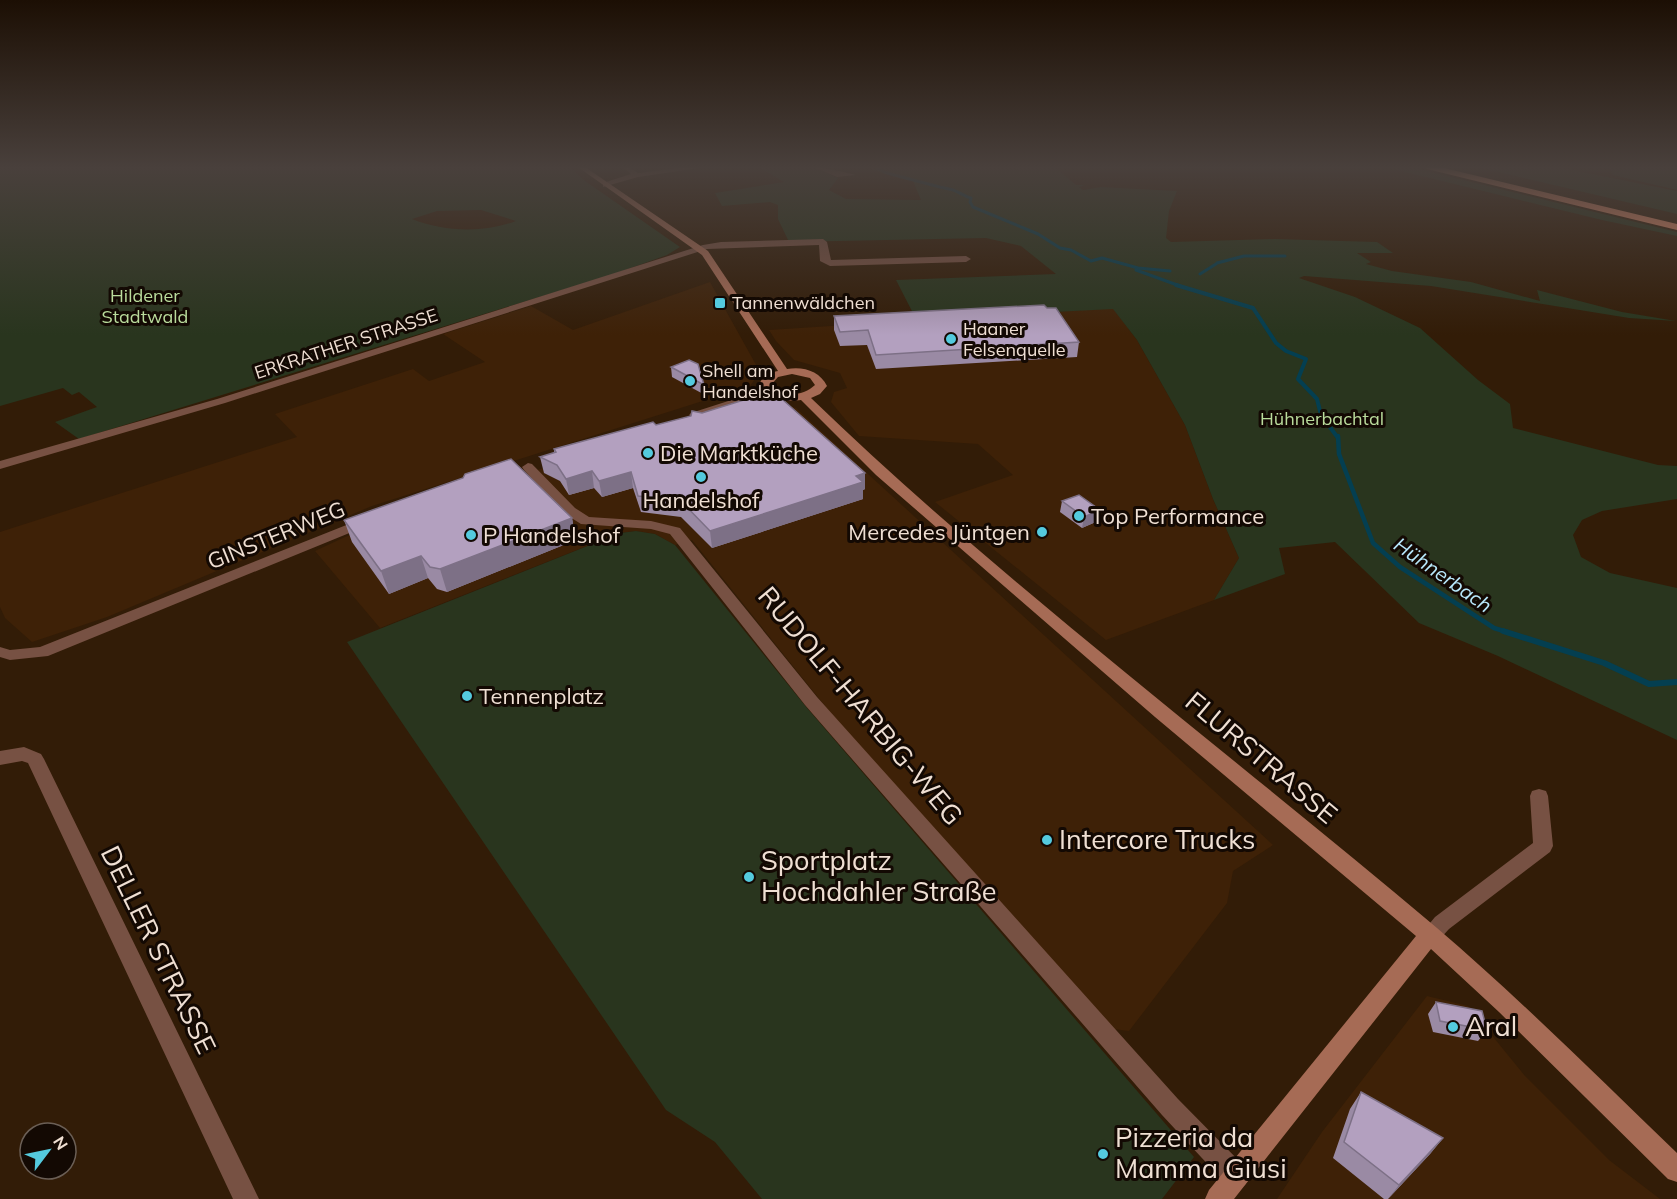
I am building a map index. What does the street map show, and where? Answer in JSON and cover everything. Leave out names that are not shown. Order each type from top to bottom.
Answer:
[{"type":"highway","points":[[1660,223],[1677,227]]},
{"type":"main road","points":[[662,223],[699,249],[711,261],[784,372]]},
{"type":"main road","points":[[784,372],[802,372],[817,377],[821,386],[818,390],[803,396],[784,397],[769,391],[765,386],[766,381],[784,372]]},
{"type":"main road","name":"FLURSTRASSE","points":[[803,396],[881,472],[1046,614],[1430,935],[1507,1005],[1677,1170]]},
{"type":"main road","points":[[1218,1199],[1430,935]]},
{"type":"street","points":[[699,249],[721,245],[823,242],[825,261],[830,263],[966,259]]},
{"type":"street","name":"ERKRATHER STRASSE","points":[[0,465],[220,401],[699,249]]},
{"type":"street","points":[[686,418],[769,391]]},
{"type":"street","name":"RUDOLF-HARBIG-WEG","points":[[528,467],[570,511],[586,520],[651,525],[675,531],[811,701],[1124,1055],[1236,1176]]},
{"type":"street","name":"GINSTERWEG","points":[[0,652],[10,655],[42,652],[375,518]]},
{"type":"street","name":"DELLER STRASSE","points":[[0,758],[24,754],[35,759],[246,1199]]},
{"type":"street","points":[[1430,935],[1442,923],[1544,846],[1539,796]]},
{"type":"shaded area","points":[[710,282],[760,372],[750,386],[372,506],[107,617],[32,642],[5,618],[0,607],[0,532],[297,437],[275,414],[413,369],[429,381],[485,362],[443,334],[531,306],[573,330]]},
{"type":"shaded area","points":[[1113,308],[1137,340],[1185,425],[1213,499],[1239,558],[1214,600],[1106,640],[935,502],[1013,475],[978,444],[859,436],[831,402],[834,392],[847,388],[840,373],[794,360],[769,330]]},
{"type":"shaded area","points":[[785,404],[796,408],[1273,845],[1233,871],[1227,903],[1129,1031],[1113,1029],[833,716],[692,540],[675,545],[655,534],[636,531],[620,533],[380,628],[315,551],[345,537],[546,467]]},
{"type":"shaded area","points":[[1427,996],[1468,1006],[1525,1076],[1609,1160],[1660,1199],[1277,1199],[1322,1132]]},
{"type":"green space","name":"Hildener Stadtwald","points":[[0,223],[424,223],[451,229],[478,229],[510,223],[645,223],[680,247],[667,255],[614,274],[79,439],[55,422],[97,407],[79,392],[72,395],[63,388],[0,406]]},
{"type":"green space","name":"Hühnerbachtal","points":[[780,223],[1168,223],[1166,238],[1171,242],[1275,239],[1377,242],[1393,253],[1357,253],[1371,262],[1366,264],[1392,271],[1471,282],[1540,301],[1537,290],[1622,312],[1676,321],[1629,318],[1431,286],[1304,276],[1299,278],[1355,297],[1420,328],[1478,380],[1510,404],[1513,428],[1658,465],[1677,466],[1677,499],[1602,511],[1582,520],[1573,535],[1581,557],[1610,573],[1677,588],[1677,740],[1498,656],[1419,623],[1335,542],[1279,548],[1285,574],[1214,600],[1239,558],[1213,499],[1185,425],[1137,340],[1113,309],[916,319],[896,280],[1056,274],[1021,246],[986,238],[789,242]]},
{"type":"green space","points":[[1616,223],[1640,223],[1677,232],[1677,236]]},
{"type":"green space","points":[[636,531],[655,534],[675,545],[807,708],[1194,1157],[1162,1199],[762,1199],[715,1142],[666,1110],[347,642],[620,533]]},
{"type":"building","points":[[1044,305],[1047,308],[1056,308],[1079,342],[876,355],[868,330],[840,332],[834,316]]},
{"type":"building","points":[[689,360],[698,364],[704,385],[671,367]]},
{"type":"building","name":"Handelshof","points":[[773,391],[865,473],[856,476],[863,482],[710,531],[680,500],[638,496],[631,472],[599,481],[592,471],[566,479],[557,465],[540,457],[556,452],[554,449],[653,422],[656,425],[691,416],[692,411],[702,413]]},
{"type":"building","name":"P Handelshof","points":[[511,459],[572,518],[440,569],[430,567],[421,556],[381,571],[344,520],[463,478],[465,474]]},
{"type":"building","points":[[1079,495],[1100,510],[1084,517],[1062,501]]},
{"type":"building","points":[[1436,1002],[1482,1011],[1487,1030],[1440,1021]]},
{"type":"building","points":[[1361,1092],[1443,1138],[1399,1185],[1344,1142]]},
{"type":"waterway","name":"Hühnerbach","points":[[1011,223],[1091,261],[1102,258],[1138,268]]},
{"type":"waterway","points":[[1217,263],[1244,256],[1285,256]]},
{"type":"waterway","points":[[1200,274],[1216,264]]},
{"type":"waterway","points":[[1138,268],[1170,271]]},
{"type":"waterway","name":"Hühnerbach","points":[[1138,268],[1136,270],[1180,286]]},
{"type":"waterway","name":"Hühnerbach","points":[[1176,285],[1253,308],[1276,343],[1286,351],[1306,359],[1298,379],[1317,399],[1321,415],[1338,438]]},
{"type":"waterway","name":"Hühnerbach","points":[[1338,436],[1339,454],[1373,543],[1400,567],[1494,628],[1507,632]]},
{"type":"waterway","name":"Hühnerbach","points":[[1503,631],[1604,663],[1649,684],[1677,682]]},
{"type":"place","name":"Tannenwäldchen","points":[[720,303]]},
{"type":"place","name":"Haaner Felsenquelle","points":[[951,339]]},
{"type":"place","name":"Shell am Handelshof","points":[[690,381]]},
{"type":"place","name":"Die Marktküche","points":[[648,453]]},
{"type":"place","name":"Handelshof","points":[[701,477]]},
{"type":"place","name":"Top Performance","points":[[1079,516]]},
{"type":"place","name":"Mercedes Jüntgen","points":[[1042,532]]},
{"type":"place","name":"P Handelshof","points":[[471,535]]},
{"type":"place","name":"Tennenplatz","points":[[467,696]]},
{"type":"place","name":"Intercore Trucks","points":[[1047,840]]},
{"type":"place","name":"Sportplatz Hochdahler Straße","points":[[749,877]]},
{"type":"place","name":"Aral","points":[[1453,1027]]},
{"type":"place","name":"Pizzeria da Mamma Giusi","points":[[1103,1154]]}]
